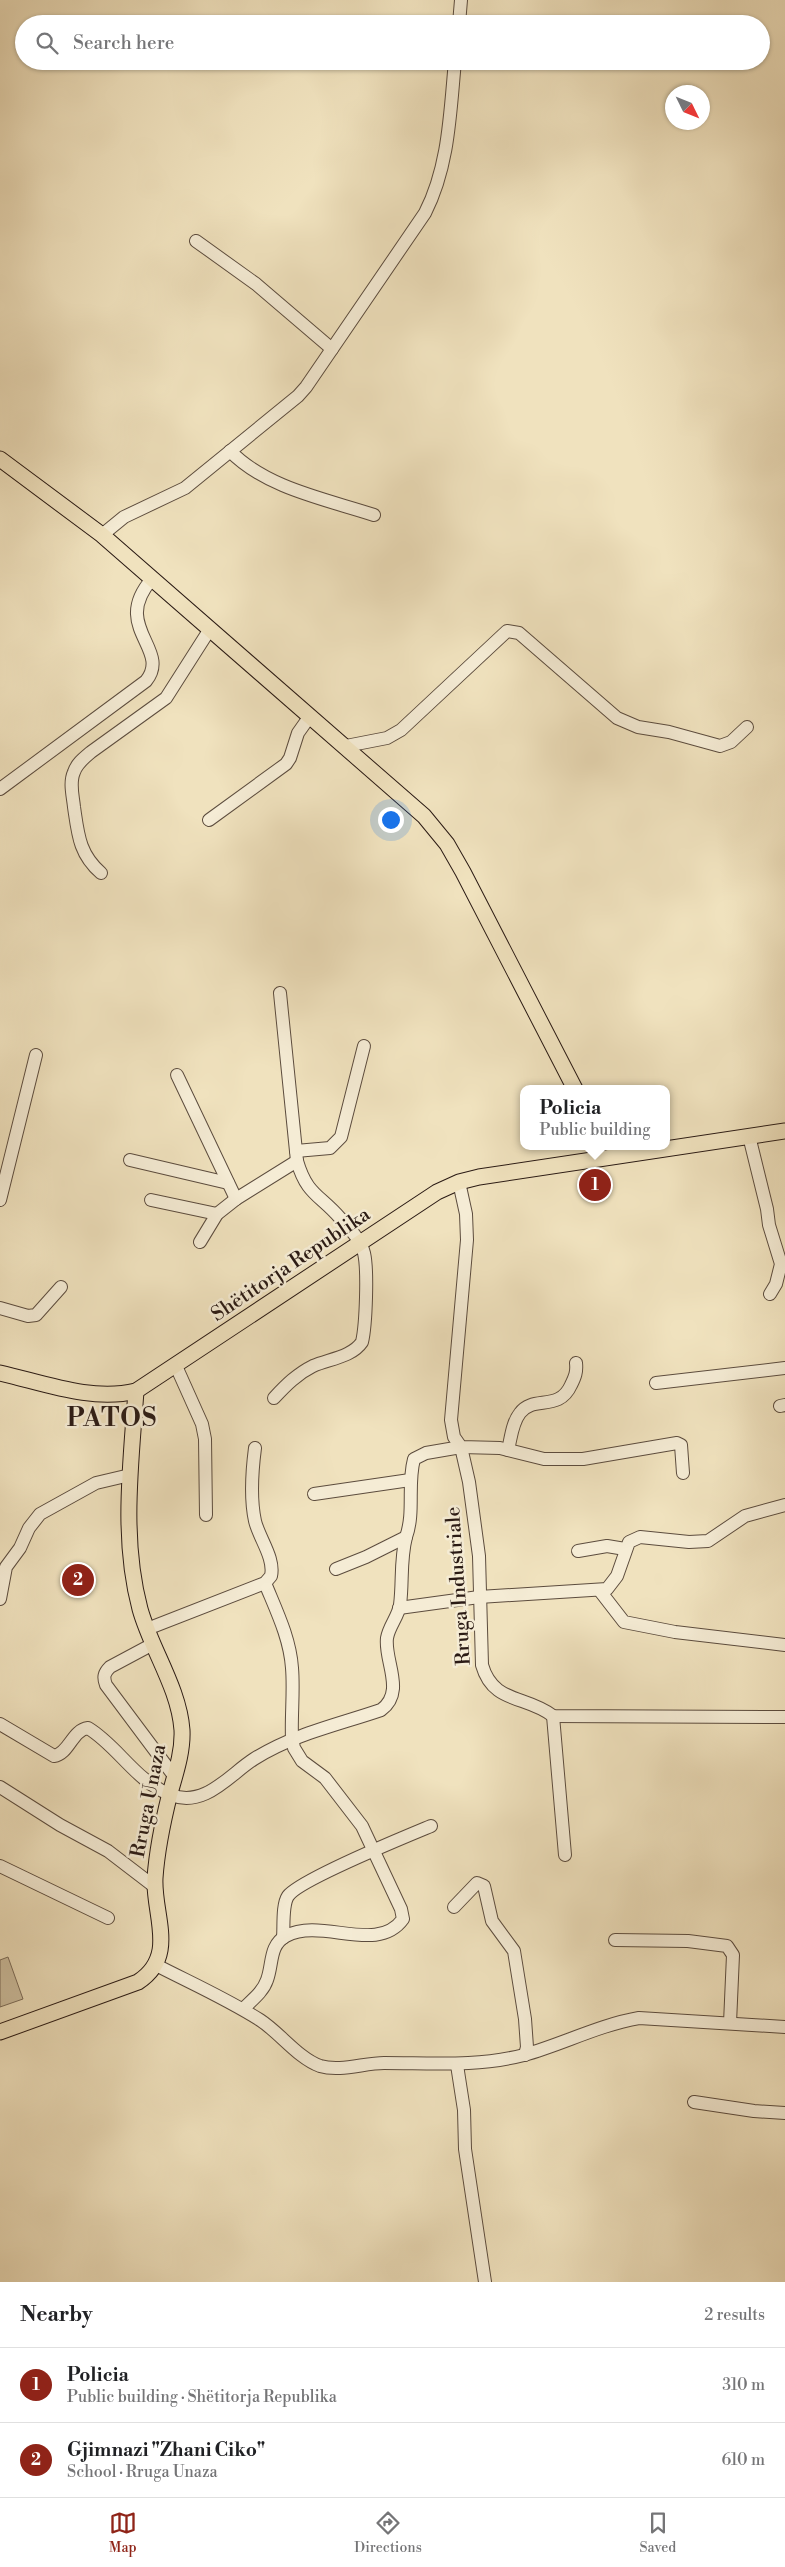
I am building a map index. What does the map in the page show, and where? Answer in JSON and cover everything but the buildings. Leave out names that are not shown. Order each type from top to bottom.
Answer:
[{"type":"main road","points":[[0,459],[102,535],[424,816],[447,844],[573,1085]]},
{"type":"main road","name":"Shëtitorja Republika","points":[[670,1145],[785,1132]]},
{"type":"main road","name":"Shëtitorja Republika","points":[[0,1373],[98,1395],[116,1396],[136,1391],[437,1192],[459,1182],[625,1150]]},
{"type":"main road","name":"Rruga Unaza","points":[[136,1391],[130,1474],[129,1542],[137,1595],[147,1629],[175,1698],[182,1728],[181,1749],[160,1834],[154,1887],[161,1943],[156,1965]]},
{"type":"main road","points":[[0,2032],[126,1987],[145,1977],[156,1965]]},
{"type":"street","points":[[460,15],[461,0]]},
{"type":"street","points":[[102,535],[124,517],[185,488],[298,396],[425,213],[436,192],[443,167],[454,70]]},
{"type":"street","points":[[196,241],[256,284],[332,349]]},
{"type":"street","points":[[230,450],[242,463],[265,477],[374,515]]},
{"type":"street","points":[[0,789],[152,675],[154,667],[152,658],[137,619],[136,606],[139,596],[152,579]]},
{"type":"street","points":[[101,873],[85,856],[77,837],[71,785],[74,773],[80,761],[91,752],[166,698],[210,630]]},
{"type":"street","points":[[346,746],[387,738],[401,730],[508,630],[519,633],[617,718],[629,724],[669,732],[720,746],[731,742],[747,726]]},
{"type":"street","points":[[209,820],[286,764],[290,758],[298,733],[310,716]]},
{"type":"street","points":[[274,1398],[292,1378],[313,1367],[354,1351],[362,1342],[365,1262],[360,1242],[340,1217],[310,1192],[302,1180],[296,1156],[280,993]]},
{"type":"street","points":[[200,1242],[217,1214],[236,1199],[296,1156],[330,1148],[341,1137],[364,1046]]},
{"type":"street","points":[[0,1200],[36,1055]]},
{"type":"street","points":[[177,1074],[236,1199]]},
{"type":"street","points":[[749,1136],[767,1209],[769,1226],[781,1264],[778,1279],[770,1294]]},
{"type":"street","points":[[130,1160],[228,1183]]},
{"type":"street","name":"Rruga Industriale","points":[[459,1182],[466,1214],[467,1240],[451,1420],[454,1436],[461,1447],[469,1482],[479,1556],[480,1649],[482,1665],[489,1683],[500,1693],[539,1707],[553,1716],[785,1717]]},
{"type":"street","points":[[151,1200],[217,1214]]},
{"type":"street","points":[[0,1308],[28,1316],[36,1315],[61,1287]]},
{"type":"street","points":[[508,1450],[516,1420],[521,1412],[536,1405],[558,1401],[564,1396],[575,1378],[576,1363]]},
{"type":"street","points":[[176,1366],[202,1424],[206,1515]]},
{"type":"street","points":[[656,1383],[785,1368]]},
{"type":"street","points":[[0,1724],[54,1756],[61,1753],[79,1732],[88,1728],[133,1770],[170,1794],[188,1798],[210,1792],[254,1759],[292,1738],[374,1712],[387,1706],[392,1697],[393,1684],[387,1639],[399,1608],[401,1562],[411,1518],[410,1480],[414,1459],[418,1455],[461,1447],[491,1447],[544,1459],[583,1459],[677,1443],[681,1445],[683,1473]]},
{"type":"street","points":[[147,1629],[265,1583],[272,1572],[265,1544],[255,1520],[253,1478],[255,1448]]},
{"type":"street","points":[[0,1599],[6,1567],[20,1548],[29,1528],[40,1514],[96,1483],[130,1474]]},
{"type":"street","points":[[314,1494],[410,1480]]},
{"type":"street","points":[[399,1608],[479,1597],[600,1591],[607,1589],[614,1582],[625,1549],[629,1542],[640,1536],[689,1542],[708,1541],[745,1516],[785,1505]]},
{"type":"street","points":[[336,1569],[366,1557],[406,1537]]},
{"type":"street","points":[[578,1551],[607,1546],[625,1549]]},
{"type":"street","points":[[243,2009],[262,1989],[267,1980],[272,1952],[283,1938],[289,1935],[314,1931],[373,1936],[398,1925],[403,1919],[403,1913],[386,1882],[362,1826],[326,1778],[308,1767],[297,1755],[292,1738],[292,1668],[290,1652],[284,1629],[265,1583]]},
{"type":"street","points":[[600,1591],[624,1622],[674,1632],[785,1645]]},
{"type":"street","points":[[153,1644],[110,1668],[105,1672],[104,1679],[106,1685],[174,1776]]},
{"type":"street","points":[[553,1716],[565,1855]]},
{"type":"street","points":[[0,1787],[60,1825],[108,1851],[154,1887]]},
{"type":"street","points":[[283,1938],[286,1900],[289,1894],[327,1872],[431,1826]]},
{"type":"street","points":[[0,1866],[108,1918]]},
{"type":"street","points":[[454,1907],[477,1883],[484,1886],[492,1921],[514,1951],[525,2019],[527,2046],[525,2055]]},
{"type":"street","points":[[615,1940],[688,1941],[727,1946],[733,1955],[730,2023]]},
{"type":"street","points":[[156,1965],[243,2009],[271,2028],[312,2062],[322,2066],[384,2063],[457,2065],[498,2061],[525,2055],[619,2021],[639,2018],[785,2027]]},
{"type":"street","points":[[457,2065],[464,2110],[464,2149],[485,2282]]},
{"type":"street","points":[[694,2102],[754,2112],[785,2113]]},
{"type":"shaded area","points":[[8,1957],[23,1999],[0,2007],[0,1960]]},
{"type":"place","name":"Policia","points":[[595,1185]]},
{"type":"place","name":"Gjimnazi \"Zhani Ciko\"","points":[[78,1580]]},
{"type":"district","name":"PATOS","points":[[112,1418]]}]
